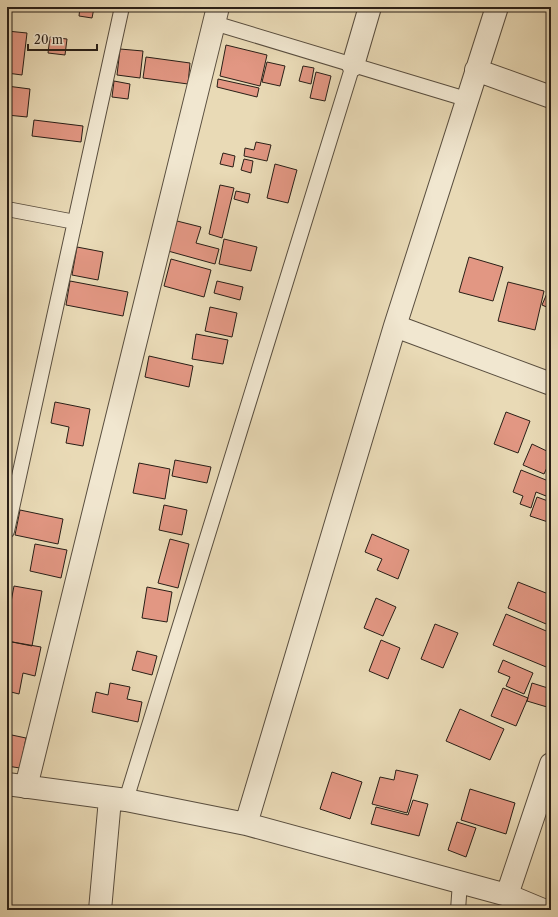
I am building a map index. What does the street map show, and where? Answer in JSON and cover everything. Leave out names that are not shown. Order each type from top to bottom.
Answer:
[{"type":"street","points":[[353,65],[370,7]]},
{"type":"street","points":[[246,824],[395,326],[496,7]]},
{"type":"street","points":[[216,15],[17,785],[118,800],[246,824],[507,895],[543,910]]},
{"type":"street","points":[[476,70],[551,97]]},
{"type":"street","points":[[395,326],[551,384]]},
{"type":"street","points":[[507,895],[551,764]]},
{"type":"street","points":[[100,910],[118,800]]},
{"type":"lane","points":[[7,531],[122,7]]},
{"type":"lane","points":[[216,15],[353,65],[466,99]]},
{"type":"lane","points":[[118,800],[353,65]]},
{"type":"lane","points":[[7,209],[75,222]]},
{"type":"lane","points":[[458,910],[460,882]]},
{"type":"building","points":[[80,7],[94,8],[92,18],[79,16]]},
{"type":"building","points":[[7,31],[27,33],[22,75],[7,73]]},
{"type":"building","points":[[50,37],[67,39],[65,55],[48,53]]},
{"type":"building","points":[[226,45],[267,55],[260,86],[220,76]]},
{"type":"building","points":[[120,49],[143,51],[140,78],[117,75]]},
{"type":"building","points":[[146,57],[190,63],[188,84],[143,78]]},
{"type":"building","points":[[267,62],[285,66],[280,86],[262,82]]},
{"type":"building","points":[[303,66],[314,68],[311,84],[299,81]]},
{"type":"building","points":[[316,72],[331,76],[325,101],[310,98]]},
{"type":"building","points":[[218,79],[259,88],[257,97],[217,87]]},
{"type":"building","points":[[114,81],[130,84],[128,99],[112,97]]},
{"type":"building","points":[[7,86],[30,89],[27,117],[7,115]]},
{"type":"building","points":[[34,120],[83,126],[81,142],[32,136]]},
{"type":"building","points":[[256,142],[271,145],[267,161],[244,156],[245,148],[254,150]]},
{"type":"building","points":[[223,153],[235,156],[233,167],[220,164]]},
{"type":"building","points":[[244,159],[253,161],[251,173],[241,170]]},
{"type":"building","points":[[275,164],[297,170],[288,203],[267,198]]},
{"type":"building","points":[[220,185],[234,188],[222,238],[209,234]]},
{"type":"building","points":[[236,191],[250,194],[248,203],[234,199]]},
{"type":"building","points":[[177,221],[201,227],[196,243],[219,249],[215,264],[168,251]]},
{"type":"building","points":[[224,239],[257,247],[251,271],[219,264]]},
{"type":"building","points":[[77,247],[103,252],[98,280],[72,275]]},
{"type":"building","points":[[469,257],[503,267],[493,301],[459,292]]},
{"type":"building","points":[[171,259],[211,270],[204,297],[164,286]]},
{"type":"building","points":[[70,281],[128,292],[123,316],[66,305]]},
{"type":"building","points":[[217,281],[243,287],[240,300],[214,293]]},
{"type":"building","points":[[508,282],[544,291],[535,330],[498,321]]},
{"type":"building","points":[[551,284],[551,309],[542,305]]},
{"type":"building","points":[[210,307],[237,313],[232,337],[205,331]]},
{"type":"building","points":[[196,334],[228,340],[223,364],[192,359]]},
{"type":"building","points":[[149,356],[193,366],[189,387],[145,377]]},
{"type":"building","points":[[55,402],[90,409],[83,446],[66,443],[69,427],[51,423]]},
{"type":"building","points":[[506,412],[530,421],[518,453],[494,444]]},
{"type":"building","points":[[532,444],[551,453],[551,459],[544,474],[523,465]]},
{"type":"building","points":[[175,460],[211,467],[207,483],[172,476]]},
{"type":"building","points":[[139,463],[170,469],[165,499],[133,493]]},
{"type":"building","points":[[521,470],[551,482],[546,496],[536,492],[531,508],[520,504],[523,496],[513,492]]},
{"type":"building","points":[[551,492],[551,523],[530,516],[537,497],[548,501]]},
{"type":"building","points":[[164,505],[187,510],[182,535],[159,530]]},
{"type":"building","points":[[20,510],[63,519],[58,544],[15,535]]},
{"type":"building","points":[[372,534],[409,550],[398,579],[377,570],[382,559],[365,552]]},
{"type":"building","points":[[170,539],[189,544],[178,588],[158,583]]},
{"type":"building","points":[[35,544],[67,550],[61,578],[30,571]]},
{"type":"building","points":[[518,582],[551,595],[551,626],[508,608]]},
{"type":"building","points":[[14,586],[42,591],[32,646],[7,641],[7,623]]},
{"type":"building","points":[[147,587],[172,592],[167,622],[142,618]]},
{"type":"building","points":[[376,598],[396,607],[383,636],[364,628]]},
{"type":"building","points":[[506,614],[551,633],[551,669],[493,645]]},
{"type":"building","points":[[435,624],[458,633],[443,668],[421,659]]},
{"type":"building","points":[[381,640],[400,648],[388,679],[369,671]]},
{"type":"building","points":[[7,641],[41,647],[35,676],[23,673],[19,694],[7,691]]},
{"type":"building","points":[[137,651],[157,656],[152,675],[132,670]]},
{"type":"building","points":[[503,660],[533,673],[524,694],[506,686],[510,677],[498,672]]},
{"type":"building","points":[[110,683],[130,687],[127,699],[142,702],[138,722],[92,712],[96,692],[108,695]]},
{"type":"building","points":[[532,683],[551,689],[547,707],[527,701]]},
{"type":"building","points":[[503,688],[528,698],[516,726],[491,716]]},
{"type":"building","points":[[460,709],[504,729],[490,760],[446,741]]},
{"type":"building","points":[[7,734],[26,738],[20,768],[7,766]]},
{"type":"building","points":[[396,770],[418,775],[407,813],[372,804],[380,777],[394,780]]},
{"type":"building","points":[[332,772],[362,782],[350,819],[320,809]]},
{"type":"building","points":[[470,789],[515,803],[506,834],[461,820]]},
{"type":"building","points":[[413,800],[428,804],[419,836],[371,824],[376,807],[408,815]]},
{"type":"building","points":[[457,822],[476,828],[466,857],[448,850]]}]
